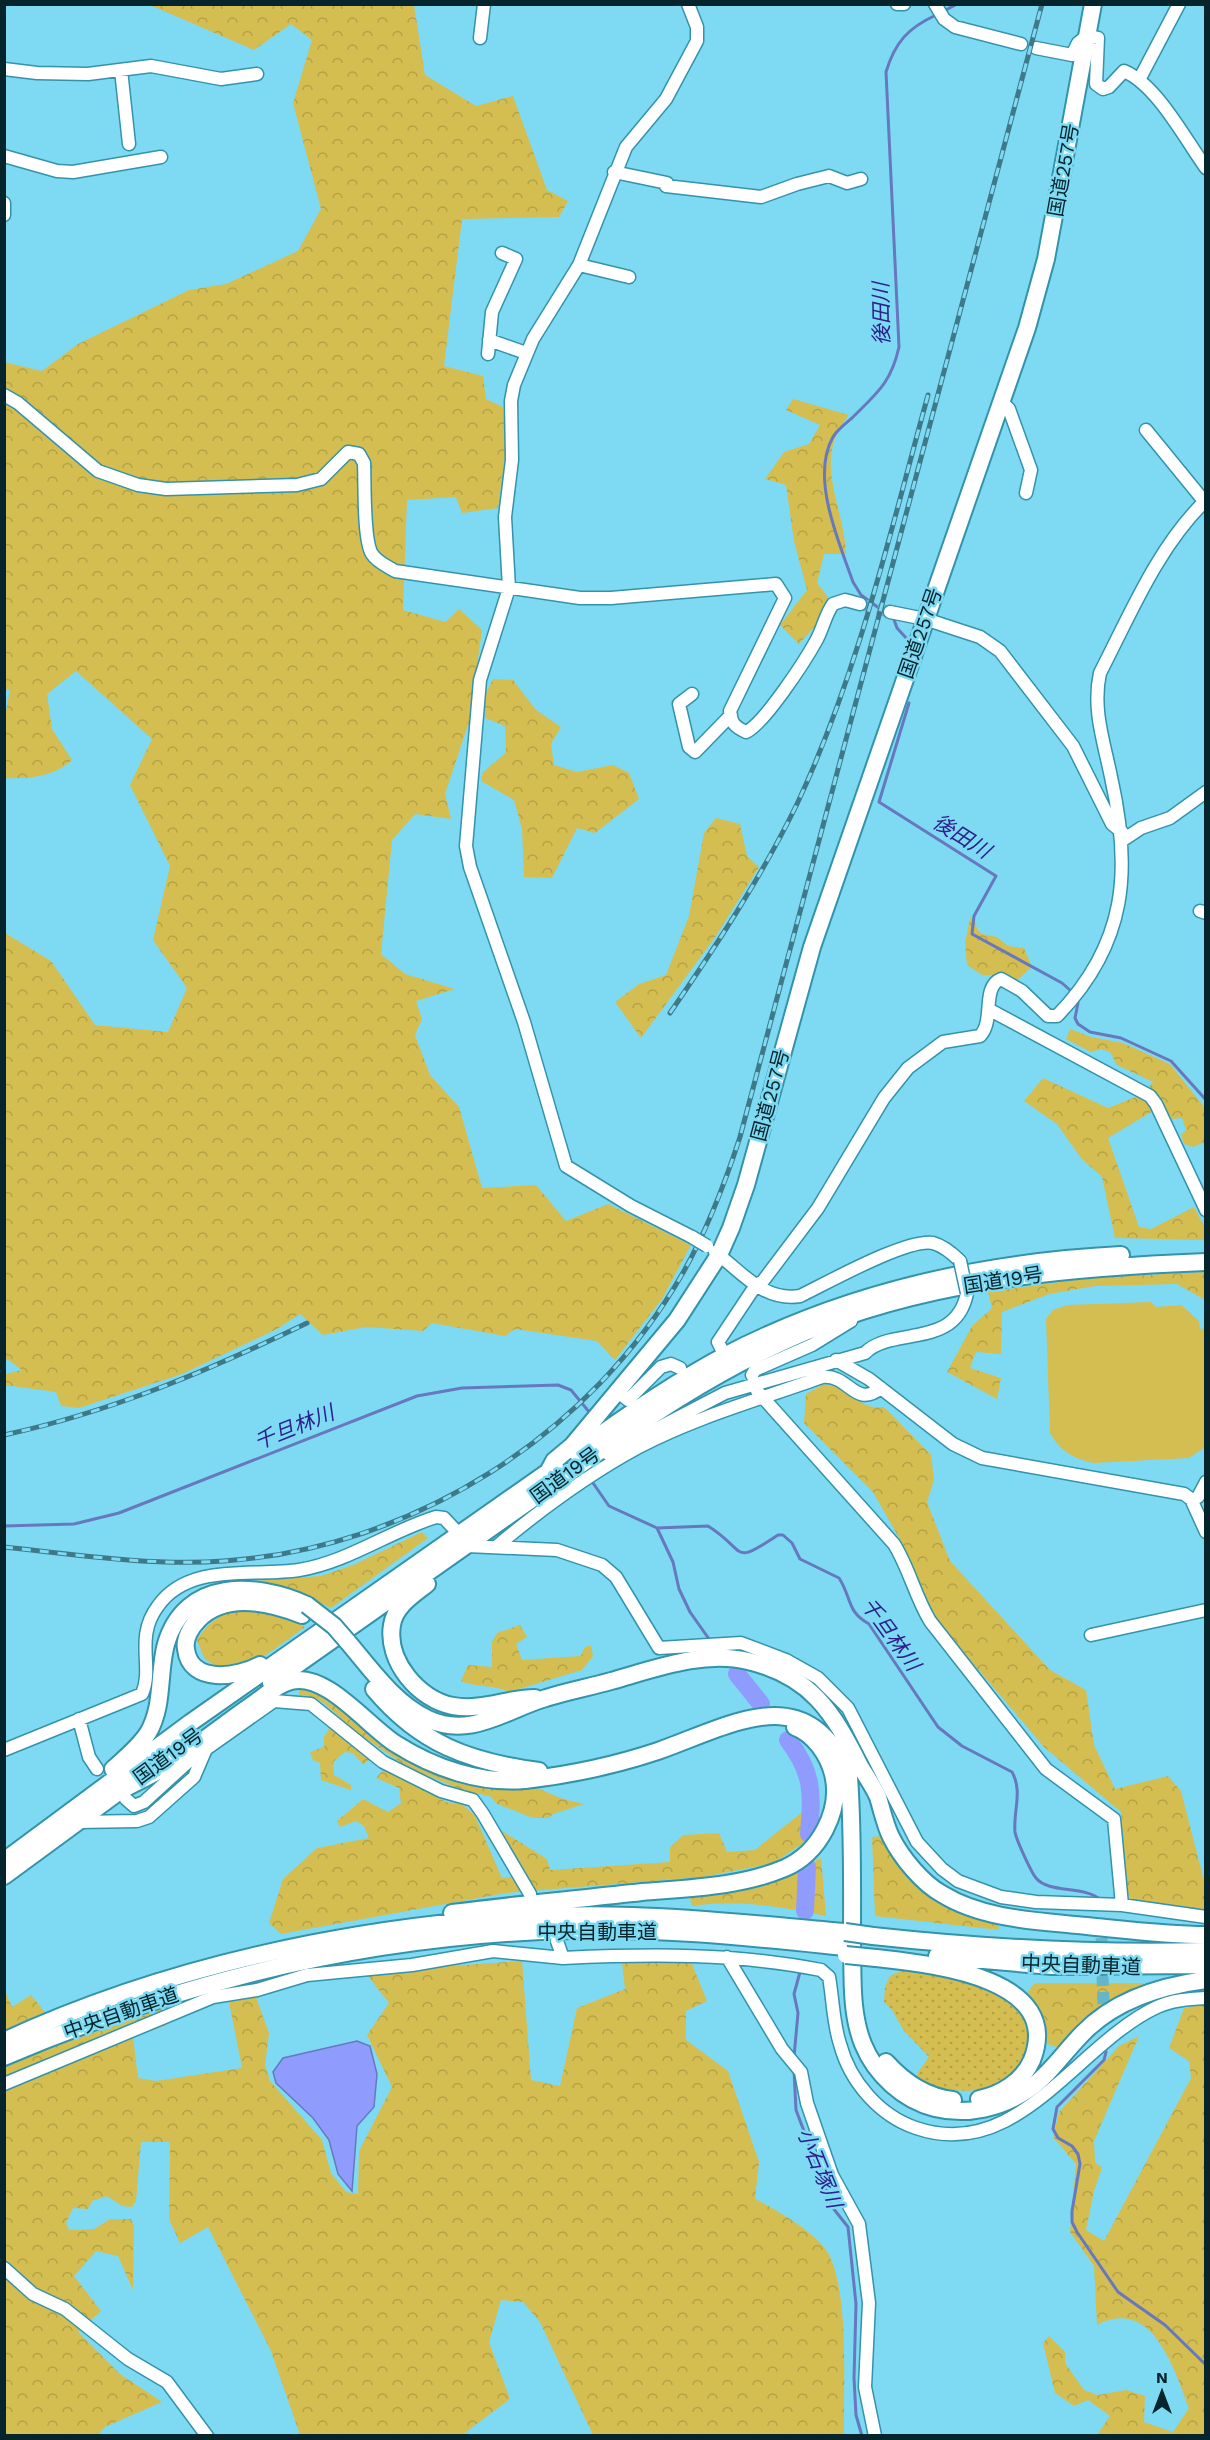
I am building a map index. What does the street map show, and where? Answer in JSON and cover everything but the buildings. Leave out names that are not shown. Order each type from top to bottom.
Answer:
[{"type":"highway","name":"国道257号","points":[[628,1400],[678,1320],[746,1185],[812,947],[1027,328],[1046,259],[1093,4]]},
{"type":"highway","name":"国道19号","points":[[4,1876],[78,1822],[123,1795],[468,1541],[628,1400],[818,1314],[867,1297],[935,1279],[1010,1265],[1101,1256],[1206,1251]]},
{"type":"highway","name":"国道19号","points":[[10,1858],[190,1723],[420,1562],[468,1541],[496,1532],[502,1520],[567,1474],[688,1390],[730,1367],[825,1324],[940,1291],[1014,1276],[1104,1267],[1206,1262]]},
{"type":"highway","points":[[548,1472],[554,1461],[628,1400]]},
{"type":"highway","points":[[468,1541],[400,1605],[392,1624],[392,1646],[400,1668],[432,1698],[450,1706],[470,1708],[492,1706],[519,1698],[543,1699]]},
{"type":"highway","points":[[304,1610],[256,1602],[221,1605],[206,1612],[192,1626],[186,1650],[190,1660],[208,1674],[226,1677],[242,1674],[271,1659],[381,1582],[420,1562]]},
{"type":"highway","points":[[10,1858],[53,1815],[96,1785],[137,1747],[149,1732],[159,1705],[166,1643],[176,1621],[192,1604],[213,1593],[261,1590],[286,1596],[304,1610],[319,1626],[343,1644],[397,1698],[430,1720],[455,1725],[478,1724],[496,1719],[543,1699],[655,1668],[725,1657],[764,1666],[801,1684],[827,1708],[839,1724],[877,1795],[891,1837],[911,1866],[940,1894],[970,1907],[1028,1920],[1168,1935],[1206,1935]]},
{"type":"highway","points":[[343,1644],[393,1711],[433,1741],[456,1752],[497,1765],[567,1773]]},
{"type":"highway","points":[[123,1795],[276,1688],[291,1681],[305,1680],[325,1687],[395,1744],[450,1770],[473,1777],[521,1780],[567,1773],[657,1751],[710,1731],[746,1721],[778,1716],[808,1722],[824,1733],[840,1755],[849,1777],[852,1813],[853,1971],[858,2023],[862,2043],[871,2058],[885,2078],[903,2095],[924,2105],[948,2111],[980,2109],[1011,2100],[1030,2088],[1109,2010],[1146,1993],[1206,1980]]},
{"type":"highway","points":[[334,1940],[403,1920],[540,1902],[724,1885],[787,1867],[808,1852],[820,1839],[830,1821],[835,1799],[830,1763],[822,1750],[798,1728],[780,1722],[746,1721]]},
{"type":"highway","points":[[849,1743],[857,1779],[860,1815],[863,1993],[867,2021],[878,2051],[898,2075],[934,2097],[952,2100],[991,2097],[1020,2080],[1028,2069],[1034,2054],[1035,2026],[1021,2000],[1005,1988],[963,1972],[926,1964],[875,1948]]},
{"type":"highway","name":"中央自動車道","points":[[4,2041],[93,2005],[173,1979],[334,1940],[460,1923],[572,1916],[678,1918],[846,1945]]},
{"type":"highway","name":"中央自動車道","points":[[4,2057],[108,2016],[177,1993],[310,1958],[436,1939],[513,1932],[631,1930],[750,1937],[1052,1966],[1206,1965]]},
{"type":"highway","name":"中央自動車道","points":[[875,1948],[970,1946],[1053,1951],[1206,1951]]},
{"type":"street","points":[[480,38],[484,4]]},
{"type":"street","points":[[567,1474],[578,1473],[630,1441],[725,1393],[865,1353],[874,1346],[922,1335],[946,1324],[962,1307],[967,1293],[960,1261],[944,1247],[921,1243],[899,1250],[800,1296],[787,1298],[774,1295],[756,1285],[713,1250],[631,1206],[566,1166],[524,1022],[467,857],[480,680],[509,588],[505,516],[512,460],[511,401],[526,353],[579,265],[614,172],[626,147],[666,99],[697,41],[697,27],[688,4]]},
{"type":"street","points":[[898,5],[904,4]]},
{"type":"street","points":[[1139,80],[1179,4]]},
{"type":"street","points":[[936,6],[944,19],[955,27],[1021,44]]},
{"type":"street","points":[[1036,48],[1072,55],[1078,43],[1087,36],[1098,38],[1095,79],[1099,87],[1109,87],[1124,70],[1139,80],[1158,100],[1206,168]]},
{"type":"street","points":[[4,69],[88,74],[151,66],[221,79],[257,74]]},
{"type":"street","points":[[121,70],[129,144]]},
{"type":"street","points":[[4,156],[57,171],[73,172],[161,157]]},
{"type":"street","points":[[614,172],[667,183],[666,186],[761,198],[797,184],[829,176],[847,183],[861,179]]},
{"type":"street","points":[[4,203],[4,215]]},
{"type":"street","points":[[488,354],[492,312],[516,259],[502,253]]},
{"type":"street","points":[[579,265],[629,277]]},
{"type":"street","points":[[489,340],[526,353]]},
{"type":"street","points":[[4,395],[18,403],[98,471],[138,485],[166,489],[297,485],[321,479],[348,452],[359,454],[364,463],[367,537],[371,553],[381,563],[395,571],[499,584],[509,588],[580,598],[611,598],[776,584],[785,598],[731,715],[695,752],[689,747],[679,704],[692,694]]},
{"type":"street","points":[[1001,401],[1009,409],[1031,470],[1026,493]]},
{"type":"street","points":[[725,1356],[718,1342],[756,1285],[763,1281],[818,1208],[884,1098],[908,1068],[943,1042],[980,1036],[988,1025],[991,988],[1001,979],[1011,983],[1044,1013],[1053,1017],[1064,1009],[1081,988],[1112,937],[1122,877],[1123,836],[1098,718],[1096,693],[1100,674],[1161,555],[1180,527],[1205,501],[1146,430]]},
{"type":"street","points":[[731,715],[731,720],[737,728],[746,732],[754,729],[816,641],[833,604],[845,600],[860,604]]},
{"type":"street","points":[[890,612],[925,619],[980,637],[1000,651],[1074,746],[1112,824],[1123,836]]},
{"type":"street","points":[[1123,836],[1170,818],[1206,792]]},
{"type":"street","points":[[990,1010],[1150,1096],[1156,1104],[1206,1210]]},
{"type":"street","points":[[752,1375],[755,1370],[812,1345],[873,1309]]},
{"type":"street","points":[[865,1353],[863,1369],[869,1379]]},
{"type":"street","points":[[836,1360],[869,1379],[953,1444],[982,1458],[1113,1479],[1198,1498]]},
{"type":"street","points":[[628,1400],[661,1367],[671,1364],[680,1368]]},
{"type":"street","points":[[497,1546],[554,1503],[618,1460],[712,1413],[760,1395],[828,1376],[839,1379],[861,1395],[871,1395],[881,1388]]},
{"type":"street","points":[[760,1395],[894,1544],[904,1559],[930,1621],[1046,1769],[1114,1819],[1122,1905]]},
{"type":"street","points":[[1206,1482],[1198,1498],[1206,1532]]},
{"type":"street","points":[[4,1750],[142,1694],[144,1644],[148,1623],[164,1598],[187,1581],[217,1575],[299,1570],[323,1564],[436,1517],[444,1518],[468,1541],[523,1550],[557,1550],[602,1565],[616,1577],[659,1648],[741,1643],[786,1660],[818,1678],[848,1708],[917,1842],[942,1869],[958,1881],[1001,1897],[1100,1906],[1122,1905],[1206,1917]]},
{"type":"street","points":[[1091,1635],[1206,1610]]},
{"type":"street","points":[[123,1795],[134,1806],[144,1802],[207,1748],[274,1701],[311,1704],[383,1762],[441,1791],[473,1800],[530,1894]]},
{"type":"street","points":[[78,1719],[89,1757],[97,1769]]},
{"type":"street","points":[[78,1822],[137,1821],[148,1817],[194,1777],[207,1748]]},
{"type":"street","points":[[1100,1906],[1101,1919]]},
{"type":"street","points":[[557,1941],[563,1958]]},
{"type":"street","points":[[4,2084],[213,1997],[258,1990],[308,1975],[412,1965],[493,1951],[563,1958],[653,1954],[727,1957],[791,1964],[826,1973],[840,2045],[861,2087],[899,2122],[942,2135],[961,2135],[1000,2124],[1072,2073],[1110,2039],[1158,2007],[1183,2000],[1206,1998]]},
{"type":"street","points":[[727,1957],[794,2065],[801,2072],[807,2103],[832,2175],[859,2224],[869,2303],[865,2387],[875,2436]]},
{"type":"street","points":[[1104,2026],[1110,2039]]},
{"type":"street","points":[[4,2268],[33,2294],[71,2313],[128,2359],[167,2382],[207,2436]]},
{"type":"green space","points":[[150,5],[414,5],[425,75],[476,106],[513,96],[547,190],[568,201],[559,217],[462,219],[444,366],[483,376],[486,399],[503,407],[506,449],[498,508],[462,513],[456,497],[407,500],[403,610],[445,622],[459,609],[482,630],[469,722],[445,794],[451,819],[415,814],[392,840],[381,954],[405,974],[455,989],[416,1001],[422,1019],[415,1035],[430,1075],[459,1107],[482,1188],[536,1185],[566,1221],[608,1204],[691,1245],[662,1299],[615,1360],[597,1341],[515,1329],[505,1336],[432,1323],[423,1331],[366,1327],[323,1335],[300,1314],[277,1329],[182,1374],[79,1408],[61,1406],[56,1392],[5,1385],[5,1374],[22,1370],[4,1357],[5,933],[51,961],[95,1025],[168,1032],[187,988],[153,940],[170,866],[130,785],[152,739],[76,671],[47,694],[52,729],[72,760],[65,766],[41,776],[5,778],[5,716],[10,690],[4,688],[4,362],[42,371],[78,344],[189,290],[226,284],[298,251],[321,209],[293,103],[312,40],[291,24],[254,50]]},
{"type":"green space","points":[[793,399],[849,415],[838,432],[832,449],[831,466],[832,483],[846,554],[824,554],[817,583],[828,597],[816,625],[799,644],[780,625],[807,590],[794,541],[786,485],[765,479],[784,452],[809,444],[820,425],[786,410]]},
{"type":"green space","points":[[493,679],[513,680],[536,710],[561,727],[551,744],[554,765],[577,772],[613,765],[629,773],[639,799],[595,833],[577,828],[552,878],[524,877],[522,829],[514,800],[481,781],[483,772],[506,753],[505,726],[485,718],[485,695]]},
{"type":"green space","points":[[716,818],[740,824],[747,856],[759,867],[716,936],[641,1038],[615,1002],[639,984],[666,975],[689,916],[704,833]]},
{"type":"green space","points":[[970,918],[975,920],[977,929],[982,934],[997,937],[1008,946],[1024,948],[1032,967],[1016,981],[1003,975],[982,975],[967,965],[965,943]]},
{"type":"green space","points":[[1070,1029],[1091,1037],[1123,1043],[1170,1064],[1205,1108],[1205,1142],[1193,1147],[1184,1144],[1181,1135],[1186,1130],[1182,1118],[1172,1119],[1163,1105],[1108,1138],[1139,1227],[1151,1229],[1194,1207],[1205,1228],[1205,1240],[1115,1238],[1102,1177],[1081,1158],[1057,1124],[1024,1101],[1043,1078],[1108,1108],[1143,1094],[1153,1082],[1117,1065],[1110,1052],[1101,1049],[1091,1052],[1066,1039]]},
{"type":"green space","points":[[1205,1272],[1205,1300],[1177,1284],[1095,1286],[1049,1294],[1002,1312],[1001,1354],[976,1352],[970,1368],[1001,1378],[997,1399],[947,1372],[972,1326],[992,1308],[988,1292],[1089,1278]]},
{"type":"green space","points":[[1151,1302],[1156,1307],[1181,1305],[1199,1321],[1200,1329],[1205,1328],[1205,1447],[1189,1458],[1094,1463],[1080,1459],[1058,1445],[1050,1433],[1046,1319],[1053,1310],[1067,1305]]},
{"type":"green space","points":[[824,1384],[844,1389],[869,1406],[884,1407],[931,1455],[934,1480],[927,1502],[950,1561],[1050,1670],[1086,1690],[1094,1745],[1115,1789],[1168,1776],[1181,1791],[1205,1885],[1205,1910],[1131,1900],[1127,1892],[1121,1812],[1044,1747],[926,1608],[902,1543],[873,1492],[804,1423],[806,1394]]},
{"type":"green space","points":[[422,1532],[428,1538],[331,1608],[304,1595],[253,1584],[253,1581],[321,1576],[353,1565]]},
{"type":"green space","points":[[236,1610],[281,1615],[305,1627],[254,1661],[232,1667],[218,1666],[204,1658],[197,1640],[214,1621]]},
{"type":"green space","points":[[520,1625],[527,1637],[516,1644],[522,1660],[581,1656],[584,1648],[591,1645],[593,1656],[582,1670],[509,1692],[461,1681],[468,1665],[492,1667],[492,1642],[497,1633]]},
{"type":"green space","points":[[299,1689],[318,1692],[414,1759],[528,1784],[563,1799],[584,1804],[553,1814],[549,1818],[533,1818],[497,1804],[490,1796],[465,1791],[409,1768],[356,1732],[323,1702],[309,1696],[299,1695]]},
{"type":"green space","points":[[331,1725],[372,1758],[363,1764],[353,1753],[345,1752],[333,1762],[334,1775],[351,1785],[351,1790],[321,1780],[320,1763],[313,1760],[310,1752],[324,1747],[324,1737]]},
{"type":"green space","points":[[385,1768],[446,1802],[462,1804],[475,1816],[502,1878],[524,1875],[497,1828],[547,1859],[550,1870],[670,1862],[670,1847],[683,1835],[719,1833],[727,1852],[755,1850],[806,1809],[803,1843],[774,1863],[703,1877],[506,1893],[281,1934],[269,1923],[283,1879],[317,1848],[369,1838],[364,1826],[356,1821],[340,1827],[337,1821],[363,1799],[388,1812],[401,1803],[399,1788],[376,1778]]},
{"type":"green space","points":[[881,1836],[893,1856],[917,1883],[942,1899],[997,1919],[999,1930],[875,1916],[872,1837]]},
{"type":"green space","points":[[821,1858],[826,1916],[743,1904],[692,1906],[690,1898],[757,1885]]},
{"type":"green space","points":[[690,1959],[707,2001],[686,2011],[686,2040],[728,2071],[759,2162],[755,2199],[806,2230],[823,2246],[835,2270],[840,2292],[844,2341],[844,2435],[593,2435],[540,2322],[523,2302],[501,2300],[489,2342],[510,2399],[462,2435],[300,2435],[271,2351],[208,2227],[180,2243],[169,2219],[170,2142],[141,2142],[136,2201],[132,2207],[122,2206],[107,2196],[92,2201],[88,2209],[73,2208],[66,2223],[69,2230],[94,2229],[110,2219],[131,2219],[134,2226],[133,2290],[118,2256],[96,2251],[74,2276],[101,2311],[78,2332],[120,2374],[162,2402],[105,2427],[98,2435],[5,2435],[4,2068],[39,2052],[161,2009],[165,2026],[133,2037],[138,2078],[156,2081],[242,2068],[229,2002],[256,1997],[269,2033],[265,2065],[270,2081],[322,2140],[331,2173],[346,2192],[358,2194],[359,2151],[392,2087],[367,2035],[389,2003],[365,1972],[522,1961],[531,2080],[560,2086],[577,2008],[625,1989],[622,1962]]},
{"type":"green space","points":[[903,1970],[973,1985],[1011,2003],[1026,2022],[1028,2033],[1024,2057],[1011,2076],[991,2087],[969,2091],[936,2087],[916,2080],[918,2072],[929,2057],[904,2031],[892,2010],[884,2002],[885,1987],[890,1976]]},
{"type":"green space","points":[[1035,1983],[1144,1983],[1143,1987],[1119,1998],[1098,2012],[1060,2048],[1047,2044],[1040,2010],[1026,1994]]},
{"type":"green space","points":[[5,1991],[12,2007],[31,1995],[45,2012],[5,2030]]},
{"type":"green space","points":[[1205,2004],[1205,2435],[1097,2435],[1110,2416],[1088,2400],[1074,2406],[1055,2393],[1043,2343],[1049,2336],[1065,2352],[1065,2363],[1084,2390],[1098,2395],[1126,2390],[1145,2396],[1144,2422],[1173,2432],[1189,2408],[1168,2357],[1146,2328],[1132,2320],[1116,2319],[1097,2325],[1094,2266],[1070,2232],[1076,2164],[1053,2137],[1059,2112],[1119,2046],[1139,2036],[1094,2141],[1095,2163],[1102,2167],[1094,2191],[1086,2230],[1104,2241],[1191,2078],[1189,2061],[1169,2048],[1184,2008]]},
{"type":"water","points":[[357,2041],[370,2046],[377,2074],[374,2107],[357,2126],[352,2191],[338,2174],[329,2140],[313,2118],[276,2083],[273,2072],[283,2058]]},
{"type":"waterway","name":"後田川","points":[[942,12],[957,4]]},
{"type":"waterway","name":"後田川","points":[[887,614],[861,595],[853,582],[829,510],[824,471],[833,437],[882,387],[892,370],[899,347],[886,72],[898,44],[904,37],[918,25],[936,15]]},
{"type":"waterway","name":"後田川","points":[[893,617],[897,628],[908,640]]},
{"type":"waterway","name":"後田川","points":[[909,703],[879,802],[996,876],[974,916],[972,934],[1062,983],[1071,991]]},
{"type":"waterway","name":"後田川","points":[[1078,1003],[1075,1018],[1078,1024],[1090,1032],[1121,1038],[1171,1061],[1206,1100]]},
{"type":"waterway","name":"千旦林川","points":[[4,1526],[74,1524],[119,1513],[417,1396],[462,1388],[558,1385],[571,1390],[590,1413]]},
{"type":"waterway","name":"千旦林川","points":[[593,1483],[609,1506],[657,1528],[708,1526],[740,1552],[752,1551],[778,1535],[783,1535],[792,1543],[800,1559],[839,1578],[856,1614],[869,1624],[938,1727],[962,1746],[1012,1772],[1017,1787],[1015,1832],[1036,1878],[1049,1886],[1086,1892],[1101,1900]]},
{"type":"waterway","name":"小石塚川","points":[[657,1528],[673,1562],[679,1589],[690,1612],[709,1639]]},
{"type":"waterway","name":"小石塚川","points":[[737,1674],[761,1704]]},
{"type":"waterway","name":"小石塚川","points":[[788,1740],[803,1763],[807,1774],[811,1796],[809,1834]]},
{"type":"waterway","name":"小石塚川","points":[[805,1911],[807,1867]]},
{"type":"waterway","name":"小石塚川","points":[[794,2057],[798,2013],[794,1994],[800,1972]]},
{"type":"waterway","name":"千旦林川","points":[[1106,2052],[1104,2060],[1057,2107],[1053,2129],[1058,2138],[1072,2146],[1078,2154],[1080,2164],[1072,2222],[1118,2292],[1165,2325],[1206,2365]]},
{"type":"waterway","name":"小石塚川","points":[[794,2070],[796,2110],[833,2208],[848,2227],[856,2304],[854,2378],[856,2415],[862,2436]]},
{"type":"tunnel","points":[[860,604],[890,612]]},
{"type":"tunnel","points":[[1101,1920],[1104,2026]]},
{"type":"railway","points":[[4,1547],[114,1559],[169,1562],[224,1561],[294,1552],[363,1533],[428,1507],[490,1473],[547,1431],[599,1384],[645,1330],[684,1271],[701,1238],[740,1137],[1042,4]]},
{"type":"railway","points":[[670,1013],[753,885],[797,804],[819,755],[838,705],[871,602],[928,395]]},
{"type":"railway","points":[[4,1435],[44,1426],[159,1388],[307,1323]]}]
